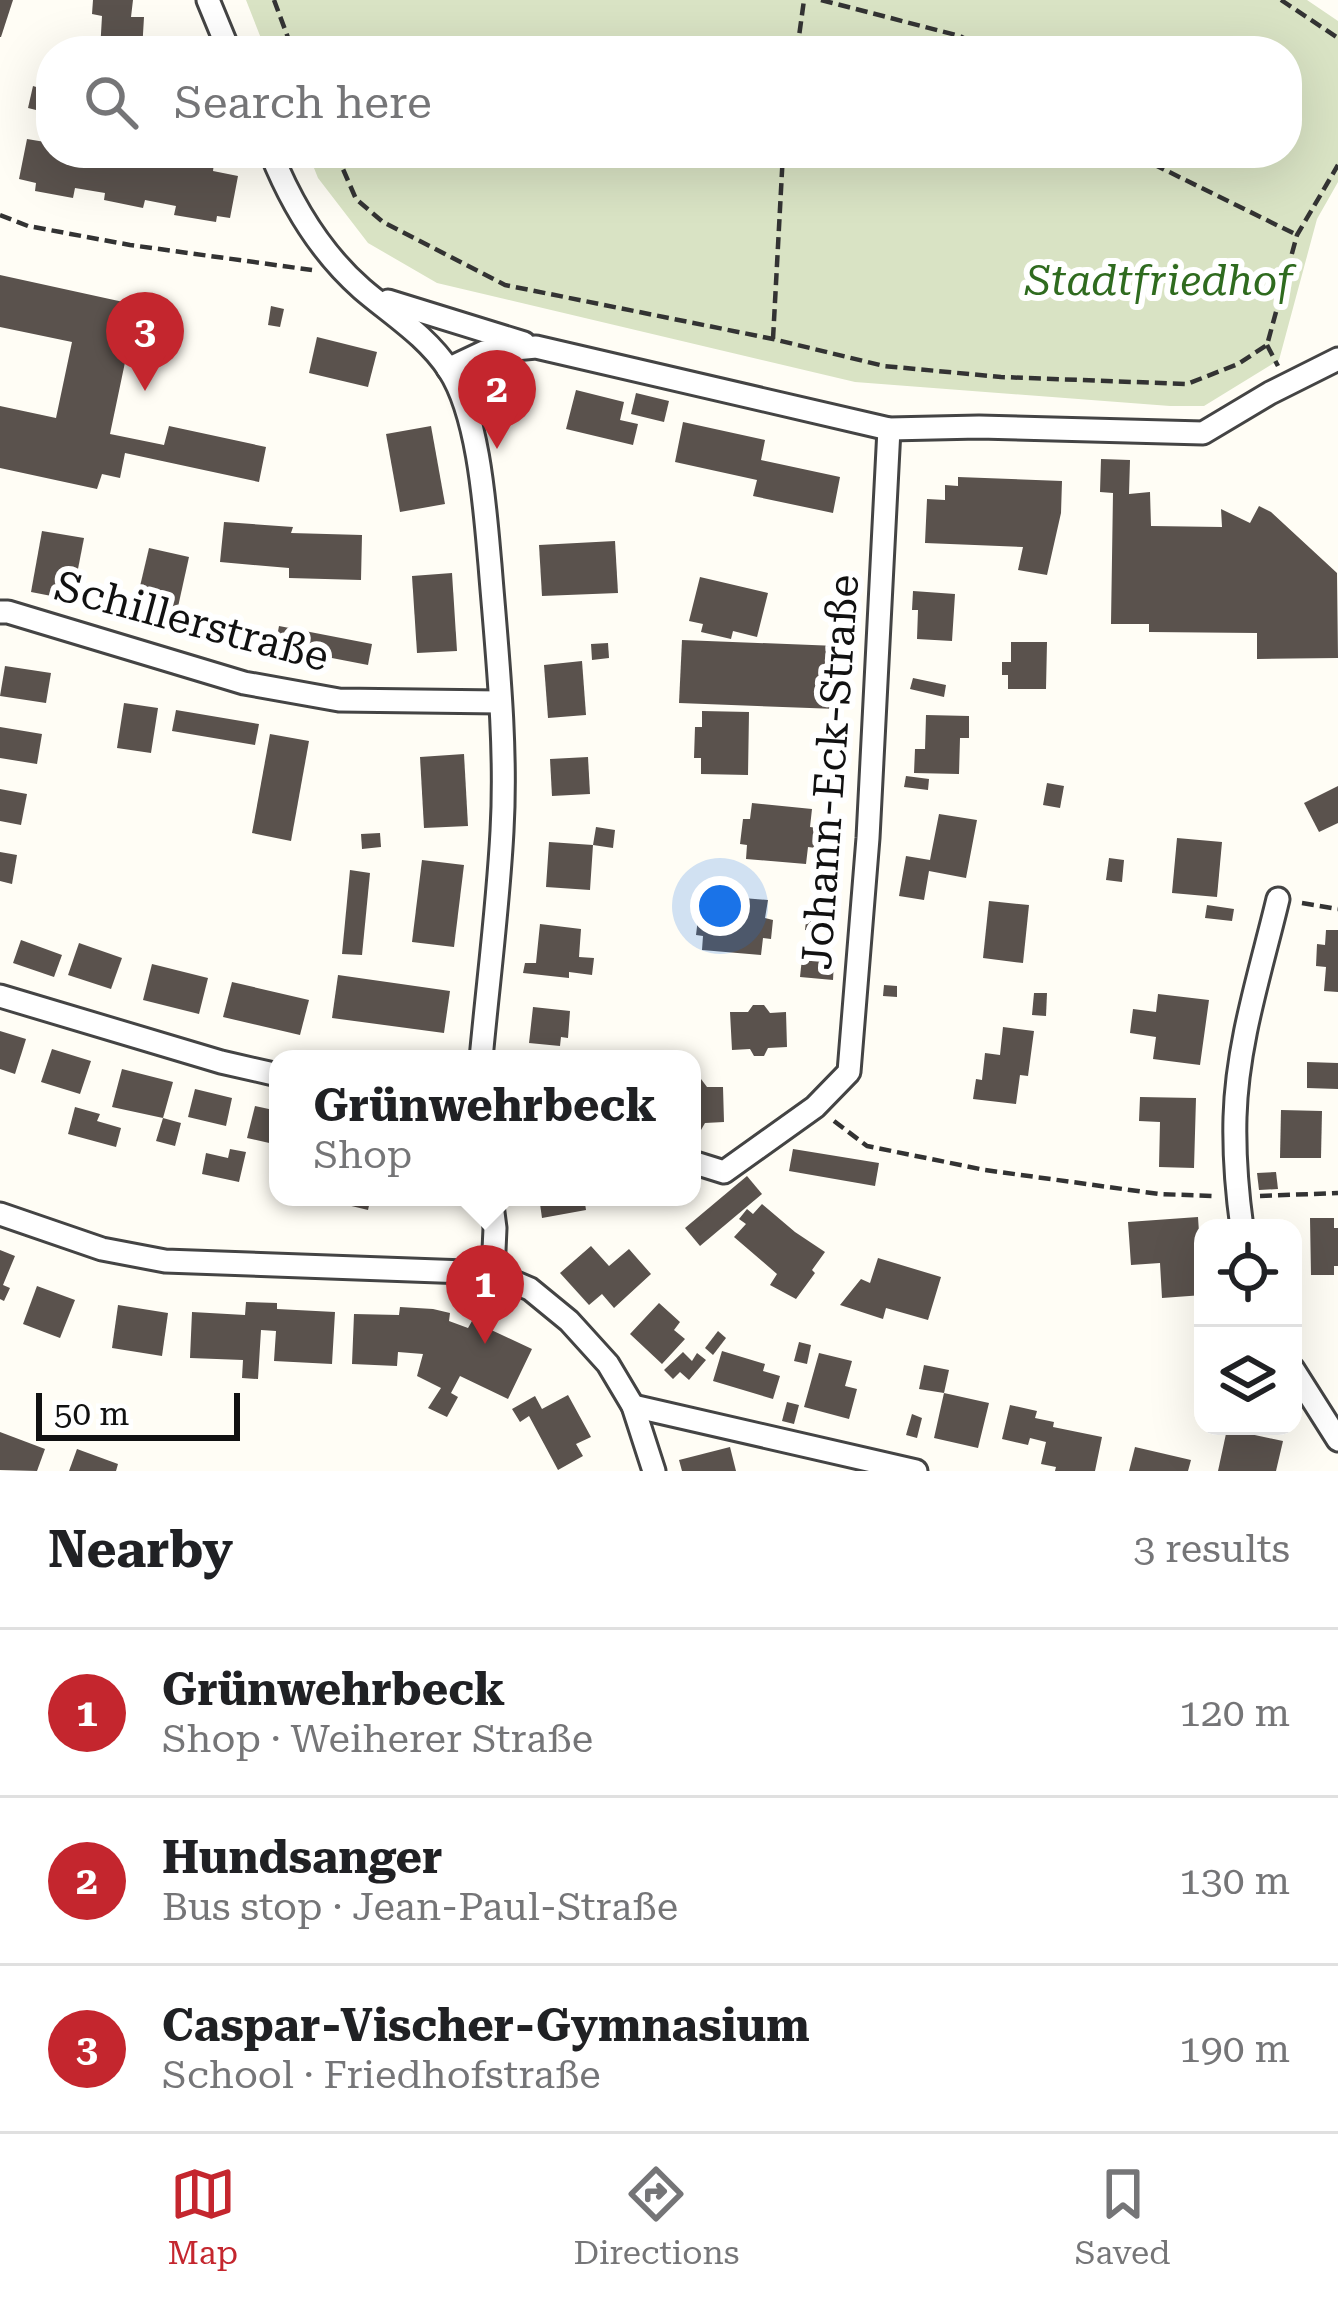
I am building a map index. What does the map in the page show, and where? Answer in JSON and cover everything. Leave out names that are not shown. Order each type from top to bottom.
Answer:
[{"type":"street","points":[[208,0],[223,36]]},
{"type":"street","points":[[277,168],[312,233],[356,283],[405,322],[448,368],[463,400],[484,492],[500,702],[502,828],[482,1050]]},
{"type":"street","points":[[356,283],[403,308],[536,347],[889,430],[979,427],[1203,433],[1338,359]]},
{"type":"street","points":[[448,368],[484,352],[536,347]]},
{"type":"street","name":"Johann-Eck-Straße","points":[[701,1165],[724,1172],[815,1107],[849,1072],[868,838],[889,430]]},
{"type":"street","name":"Schillerstraße","points":[[4,612],[282,690],[339,700],[500,702]]},
{"type":"street","points":[[1241,1219],[1235,1115],[1244,1041],[1278,899]]},
{"type":"street","points":[[0,996],[269,1073]]},
{"type":"street","points":[[491,1206],[493,1273]]},
{"type":"street","points":[[0,1214],[102,1249],[165,1261],[493,1273],[530,1289],[569,1321],[608,1364],[633,1406],[654,1471]]},
{"type":"street","points":[[1302,1383],[1338,1440]]},
{"type":"street","points":[[633,1406],[916,1471]]},
{"type":"path","points":[[274,0],[287,36]]},
{"type":"path","points":[[798,36],[804,0]]},
{"type":"path","points":[[821,0],[960,36]]},
{"type":"path","points":[[1281,0],[1338,38]]},
{"type":"path","points":[[343,168],[356,199],[383,222],[506,286],[884,366],[1001,377],[1187,384],[1238,364],[1267,345],[1297,236],[1338,165]]},
{"type":"path","points":[[773,339],[782,168]]},
{"type":"path","points":[[1161,168],[1297,236]]},
{"type":"path","points":[[0,215],[28,226],[356,283]]},
{"type":"path","points":[[1278,899],[1338,909]]},
{"type":"path","points":[[815,1107],[867,1146],[985,1170],[1159,1194],[1238,1197],[1338,1192]]},
{"type":"green space","name":"Stadtfriedhof","points":[[246,0],[1307,0],[1338,21],[1338,182],[1317,219],[1279,360],[1204,406],[855,382],[437,283],[368,243],[314,168],[1302,168],[1302,36],[260,36]]},
{"type":"building","points":[[0,0],[13,0],[1,37],[0,37]]},
{"type":"building","points":[[93,0],[133,0],[131,17],[144,17],[143,36],[101,36],[102,16],[92,14]]},
{"type":"building","points":[[33,86],[36,110],[28,108]]},
{"type":"building","points":[[27,139],[36,140],[36,168],[213,168],[238,176],[230,218],[217,216],[216,222],[174,215],[176,206],[145,200],[143,208],[104,200],[105,193],[75,188],[73,198],[35,191],[36,183],[19,179]]},
{"type":"building","points":[[0,275],[137,305],[110,434],[164,445],[169,426],[266,447],[259,482],[125,453],[120,478],[102,474],[97,489],[0,468],[0,406],[56,418],[72,342],[0,327]]},
{"type":"building","points":[[271,306],[284,309],[280,327],[268,325]]},
{"type":"building","points":[[317,337],[377,352],[368,387],[309,373]]},
{"type":"building","points":[[576,390],[624,402],[620,420],[638,424],[633,445],[566,429]]},
{"type":"building","points":[[636,393],[669,401],[664,422],[631,414]]},
{"type":"building","points":[[683,422],[765,440],[761,460],[840,477],[833,513],[753,496],[757,480],[675,462]]},
{"type":"building","points":[[431,426],[445,504],[400,512],[386,434]]},
{"type":"building","points":[[1101,459],[1130,460],[1129,494],[1150,492],[1151,526],[1222,527],[1221,509],[1250,523],[1259,506],[1271,512],[1337,573],[1338,658],[1257,659],[1257,633],[1149,632],[1149,624],[1111,624],[1113,493],[1100,492]]},
{"type":"building","points":[[958,477],[1062,481],[1061,513],[1047,575],[1018,570],[1023,547],[925,543],[927,499],[945,500],[945,485],[958,486]]},
{"type":"building","points":[[224,522],[293,527],[291,533],[362,535],[361,580],[289,578],[289,568],[220,562]]},
{"type":"building","points":[[42,531],[84,538],[72,600],[31,592]]},
{"type":"building","points":[[615,541],[618,593],[542,596],[539,545]]},
{"type":"building","points":[[149,548],[189,557],[174,625],[133,616]]},
{"type":"building","points":[[452,573],[457,651],[417,653],[412,576]]},
{"type":"building","points":[[700,577],[768,593],[757,637],[733,631],[731,639],[701,632],[703,624],[689,621]]},
{"type":"building","points":[[913,591],[955,594],[952,641],[917,639]]},
{"type":"building","points":[[279,626],[372,644],[368,665],[275,647]]},
{"type":"building","points":[[682,640],[837,646],[837,709],[679,703]]},
{"type":"building","points":[[1011,642],[1047,642],[1046,689],[1008,689],[1002,662],[1011,662]]},
{"type":"building","points":[[608,643],[609,658],[592,660],[591,644]]},
{"type":"building","points":[[582,661],[586,715],[548,718],[544,665]]},
{"type":"building","points":[[5,666],[51,673],[46,703],[0,696]]},
{"type":"building","points":[[913,678],[946,685],[944,697],[910,689]]},
{"type":"building","points":[[124,703],[158,708],[151,753],[117,748]]},
{"type":"building","points":[[176,710],[259,724],[255,745],[172,731]]},
{"type":"building","points":[[702,711],[749,712],[748,775],[701,774],[701,758],[694,758],[695,727],[702,727]]},
{"type":"building","points":[[926,715],[969,716],[969,738],[960,738],[959,774],[914,773],[915,749],[925,749]]},
{"type":"building","points":[[0,727],[42,734],[37,764],[0,758]]},
{"type":"building","points":[[270,734],[309,741],[291,841],[252,833]]},
{"type":"building","points":[[464,754],[468,826],[424,828],[420,757]]},
{"type":"building","points":[[588,757],[590,794],[552,796],[550,759]]},
{"type":"building","points":[[906,776],[929,779],[928,790],[904,787]]},
{"type":"building","points":[[1047,783],[1064,786],[1060,808],[1043,805]]},
{"type":"building","points":[[1338,786],[1338,823],[1319,832],[1304,803]]},
{"type":"building","points":[[0,789],[27,794],[21,825],[0,821]]},
{"type":"building","points":[[752,803],[812,809],[810,827],[818,828],[816,848],[808,847],[806,864],[746,859],[747,845],[740,844],[743,819],[750,819]]},
{"type":"building","points":[[939,814],[977,820],[966,878],[929,871],[924,900],[899,896],[906,856],[930,860]]},
{"type":"building","points":[[596,827],[615,830],[613,848],[593,845]]},
{"type":"building","points":[[380,833],[381,847],[362,849],[361,834]]},
{"type":"building","points":[[1177,838],[1222,842],[1217,897],[1172,893]]},
{"type":"building","points":[[549,842],[593,845],[590,890],[546,887]]},
{"type":"building","points":[[0,852],[17,855],[12,884],[0,881]]},
{"type":"building","points":[[1109,858],[1124,860],[1122,882],[1106,880]]},
{"type":"building","points":[[422,860],[464,865],[454,947],[412,942]]},
{"type":"building","points":[[350,870],[370,873],[362,955],[342,954]]},
{"type":"building","points":[[707,895],[768,900],[765,918],[773,920],[771,939],[763,938],[761,955],[702,950],[703,936],[696,935],[699,910],[706,911]]},
{"type":"building","points":[[989,901],[1029,905],[1023,963],[983,958]]},
{"type":"building","points":[[1207,905],[1234,909],[1232,921],[1205,918]]},
{"type":"building","points":[[807,912],[838,915],[836,933],[805,930]]},
{"type":"building","points":[[540,924],[581,929],[579,957],[594,958],[592,975],[569,972],[569,978],[523,973],[525,963],[536,963]]},
{"type":"building","points":[[1326,930],[1338,930],[1338,992],[1324,991],[1326,967],[1316,966],[1317,944],[1325,945]]},
{"type":"building","points":[[21,940],[62,955],[54,977],[13,963]]},
{"type":"building","points":[[79,943],[122,958],[111,989],[68,975]]},
{"type":"building","points":[[802,958],[834,961],[833,980],[800,977]]},
{"type":"building","points":[[152,964],[208,978],[199,1014],[143,1000]]},
{"type":"building","points":[[338,975],[450,991],[444,1033],[332,1018]]},
{"type":"building","points":[[232,982],[309,1000],[300,1035],[223,1017]]},
{"type":"building","points":[[884,985],[897,986],[897,997],[883,996]]},
{"type":"building","points":[[1034,993],[1047,993],[1046,1016],[1032,1015]]},
{"type":"building","points":[[1158,994],[1209,1000],[1200,1065],[1153,1059],[1156,1037],[1130,1033],[1133,1009],[1156,1012]]},
{"type":"building","points":[[753,1005],[764,1005],[770,1013],[786,1012],[787,1047],[768,1048],[764,1056],[754,1056],[750,1049],[732,1050],[730,1012],[748,1012]]},
{"type":"building","points":[[533,1007],[570,1011],[568,1038],[561,1037],[560,1046],[529,1043]]},
{"type":"building","points":[[1003,1027],[1034,1031],[1028,1076],[1020,1075],[1016,1104],[973,1099],[976,1079],[982,1080],[985,1053],[1000,1055]]},
{"type":"building","points":[[0,1031],[26,1039],[15,1074],[0,1069]]},
{"type":"building","points":[[52,1049],[91,1061],[80,1094],[41,1082]]},
{"type":"building","points":[[1307,1062],[1338,1063],[1338,1089],[1307,1088]]},
{"type":"building","points":[[122,1069],[173,1082],[163,1118],[112,1107]]},
{"type":"building","points":[[701,1079],[707,1087],[723,1087],[724,1122],[705,1123],[701,1130]]},
{"type":"building","points":[[195,1089],[232,1098],[226,1126],[188,1117]]},
{"type":"building","points":[[1140,1097],[1196,1098],[1194,1168],[1159,1167],[1160,1122],[1139,1121]]},
{"type":"building","points":[[255,1106],[269,1109],[269,1143],[247,1138]]},
{"type":"building","points":[[75,1107],[100,1114],[97,1121],[121,1128],[116,1147],[68,1134]]},
{"type":"building","points":[[1281,1110],[1322,1111],[1321,1158],[1280,1158]]},
{"type":"building","points":[[163,1118],[181,1123],[175,1146],[156,1141]]},
{"type":"building","points":[[230,1149],[246,1152],[239,1182],[202,1174],[206,1153],[228,1158]]},
{"type":"building","points":[[793,1149],[879,1163],[875,1186],[789,1171]]},
{"type":"building","points":[[1276,1172],[1278,1189],[1259,1190],[1257,1173]]},
{"type":"building","points":[[747,1176],[762,1194],[700,1246],[685,1228]]},
{"type":"building","points":[[762,1204],[825,1252],[796,1299],[770,1285],[777,1274],[734,1237],[746,1224],[739,1219],[747,1209],[753,1214]]},
{"type":"building","points":[[540,1206],[585,1206],[586,1210],[542,1218]]},
{"type":"building","points":[[1198,1217],[1194,1219],[1194,1296],[1162,1298],[1160,1263],[1131,1265],[1128,1222]]},
{"type":"building","points":[[1310,1218],[1334,1218],[1338,1266],[1334,1266],[1334,1275],[1311,1275]]},
{"type":"building","points":[[591,1246],[609,1266],[629,1249],[651,1274],[614,1308],[602,1294],[589,1305],[560,1273]]},
{"type":"building","points":[[0,1250],[15,1256],[3,1285],[10,1288],[4,1301],[0,1299]]},
{"type":"building","points":[[878,1258],[941,1277],[928,1320],[886,1308],[883,1319],[840,1305],[861,1279],[870,1283]]},
{"type":"building","points":[[37,1286],[75,1300],[60,1338],[23,1324]]},
{"type":"building","points":[[246,1302],[335,1312],[332,1364],[274,1361],[276,1331],[261,1330],[258,1379],[242,1378],[243,1360],[190,1358],[192,1312],[245,1315]]},
{"type":"building","points":[[659,1303],[680,1322],[674,1330],[685,1339],[662,1364],[630,1334]]},
{"type":"building","points":[[118,1305],[168,1313],[162,1356],[112,1348]]},
{"type":"building","points":[[400,1307],[450,1313],[449,1321],[468,1328],[472,1321],[532,1349],[508,1399],[460,1376],[451,1393],[458,1397],[447,1417],[428,1408],[441,1388],[417,1376],[423,1354],[398,1352],[397,1366],[352,1364],[354,1314],[399,1315]]},
{"type":"building","points":[[718,1331],[726,1338],[713,1355],[705,1348]]},
{"type":"building","points":[[799,1342],[811,1345],[807,1364],[794,1361]]},
{"type":"building","points":[[722,1351],[765,1364],[763,1371],[780,1376],[773,1399],[713,1381]]},
{"type":"building","points":[[683,1352],[692,1361],[697,1353],[706,1360],[689,1380],[680,1372],[673,1379],[664,1370]]},
{"type":"building","points":[[819,1353],[852,1361],[845,1386],[857,1389],[849,1419],[804,1407]]},
{"type":"building","points":[[924,1365],[949,1370],[944,1393],[919,1389]]},
{"type":"building","points":[[944,1393],[989,1403],[978,1448],[934,1438]]},
{"type":"building","points":[[568,1395],[591,1437],[576,1444],[583,1456],[558,1470],[529,1416],[520,1422],[512,1409],[535,1396],[542,1409]]},
{"type":"building","points":[[787,1402],[799,1405],[794,1424],[782,1421]]},
{"type":"building","points":[[1010,1405],[1037,1411],[1035,1418],[1054,1422],[1053,1427],[1102,1437],[1095,1471],[1055,1471],[1056,1467],[1041,1464],[1046,1442],[1030,1438],[1028,1445],[1002,1439]]},
{"type":"building","points":[[912,1414],[922,1418],[917,1438],[906,1435]]},
{"type":"building","points":[[0,1432],[45,1449],[37,1471],[0,1470]]},
{"type":"building","points":[[1226,1435],[1283,1441],[1276,1471],[1218,1471]]},
{"type":"building","points":[[730,1447],[736,1471],[682,1471],[679,1460]]},
{"type":"building","points":[[1135,1447],[1191,1460],[1188,1471],[1129,1471]]},
{"type":"building","points":[[77,1449],[118,1464],[116,1471],[69,1471]]},
{"type":"place","name":"Caspar-Vischer-Gymnasium","points":[[145,391]]},
{"type":"place","name":"Hundsanger","points":[[497,449]]},
{"type":"place","name":"Grünwehrbeck","points":[[485,1344]]}]
